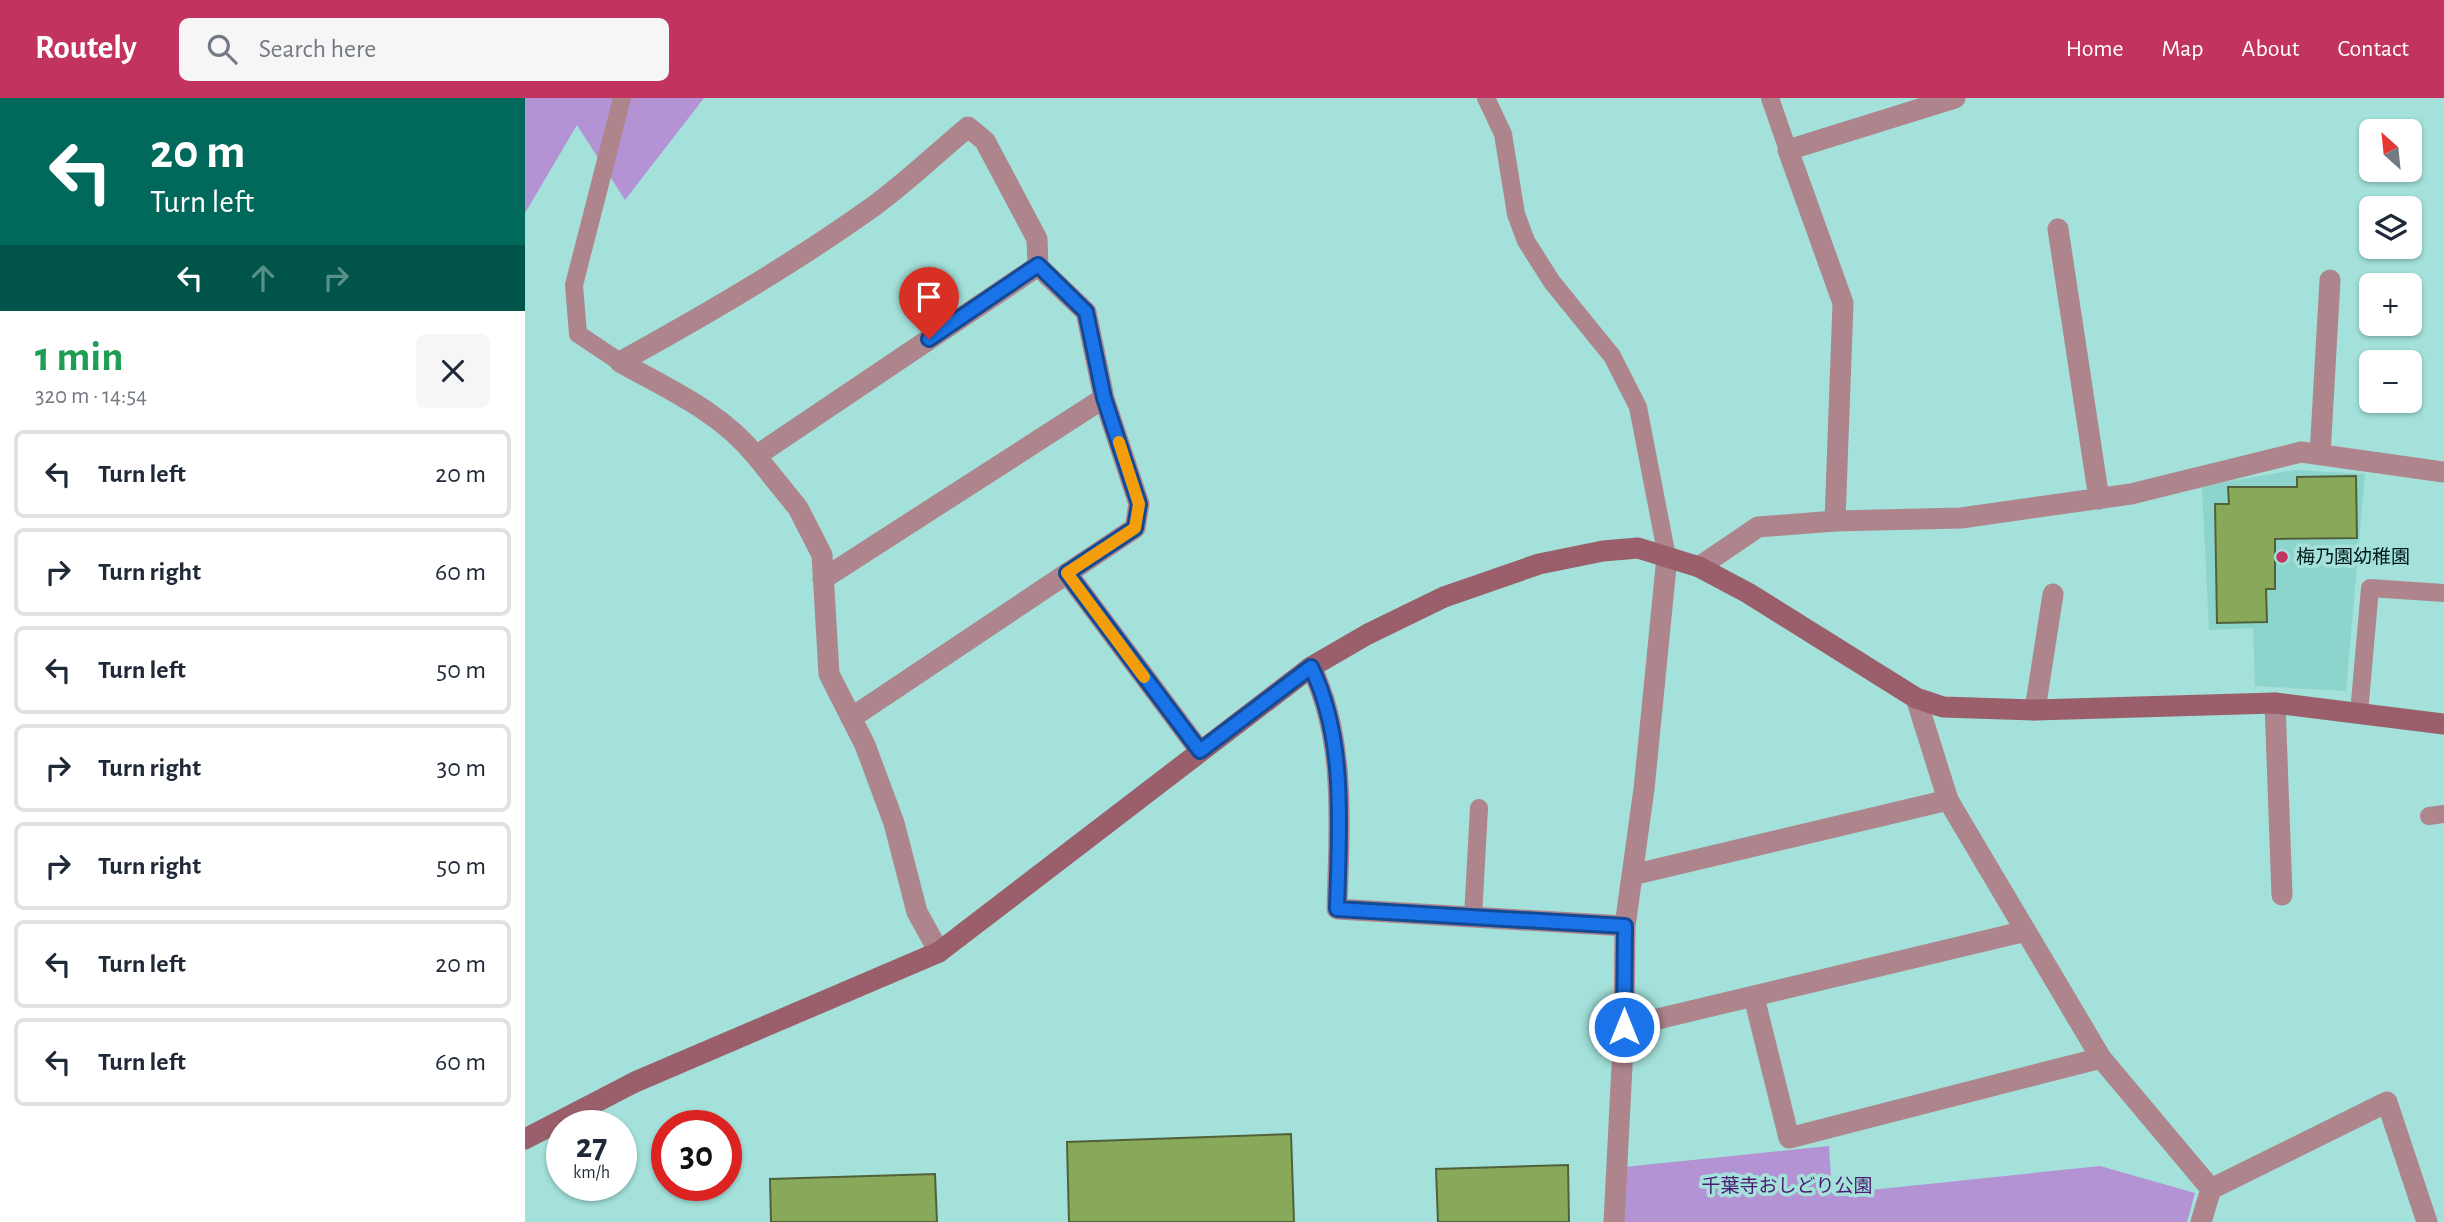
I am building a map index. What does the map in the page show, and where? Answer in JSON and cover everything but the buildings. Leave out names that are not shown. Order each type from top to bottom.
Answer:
[{"type":"street","points":[[1835,521],[1843,303],[1788,150],[1955,98]]},
{"type":"street","points":[[619,362],[710,312],[801,255],[876,204],[968,127],[985,141],[1037,239],[1038,265],[1086,312],[1104,398],[1139,504],[1135,528],[851,718]]},
{"type":"street","points":[[2058,229],[2099,499]]},
{"type":"street","points":[[756,456],[1038,265]]},
{"type":"street","points":[[2320,454],[2330,280]]},
{"type":"street","points":[[619,362],[704,408],[756,456],[798,508],[822,555],[829,674],[865,745],[894,823],[917,912],[939,952]]},
{"type":"street","points":[[823,579],[1104,398]]},
{"type":"street","points":[[1699,567],[1758,527],[1835,521],[1961,518],[2099,499],[2130,494],[2301,452],[2444,472]]},
{"type":"street","points":[[525,1139],[635,1082],[939,952],[1311,667],[1368,634],[1444,597],[1539,564],[1603,551],[1638,548],[1699,567],[1748,593],[1916,698],[1943,707],[2035,710],[2275,703],[2444,724]]},
{"type":"street","points":[[1614,1222],[1624,1027],[1625,926],[1644,789],[1667,557]]},
{"type":"street","points":[[1067,573],[1200,751]]},
{"type":"street","points":[[2035,710],[2053,594]]},
{"type":"street","points":[[1311,667],[1324,695],[1339,792],[1337,909],[1625,926]]},
{"type":"street","points":[[1916,698],[1948,800],[2101,1058],[2211,1189]]},
{"type":"street","points":[[2275,703],[2282,895]]},
{"type":"street","points":[[1632,875],[1948,800]]},
{"type":"street","points":[[1624,1027],[2026,931]]},
{"type":"street","points":[[1754,997],[1789,1138],[2101,1058]]},
{"type":"street","points":[[2201,1222],[2211,1189],[2388,1102],[2427,1222]]},
{"type":"lane","points":[[619,362],[578,334],[574,285],[622,98]]},
{"type":"lane","points":[[1486,98],[1503,134],[1516,214],[1526,241],[1552,282],[1612,356],[1638,407],[1667,557]]},
{"type":"lane","points":[[1770,98],[1788,150]]},
{"type":"lane","points":[[2358,713],[2370,588],[2444,593]]},
{"type":"lane","points":[[1473,918],[1479,808]]},
{"type":"shaded area","name":"梅乃園幼稚園","points":[[2295,470],[2365,474],[2346,691],[2255,686],[2253,628],[2209,630],[2202,486]]},
{"type":"green space","points":[[525,98],[704,98],[625,200],[577,125],[525,213]]},
{"type":"green space","name":"千葉寺おしどり公園","points":[[1829,1146],[1832,1194],[2100,1166],[2195,1193],[2187,1222],[1624,1222],[1624,1167]]},
{"type":"slow traffic","points":[[1119,442],[1139,504],[1135,528],[1067,573],[1144,677]]},
{"type":"place","name":"梅乃園幼稚園","points":[[2282,557]]},
{"type":"route","points":[[929,339],[1038,265],[1086,312],[1104,398],[1139,504],[1135,528],[1067,573],[1200,751],[1311,667],[1324,695],[1339,792],[1337,909],[1625,926],[1624,1027]]}]
